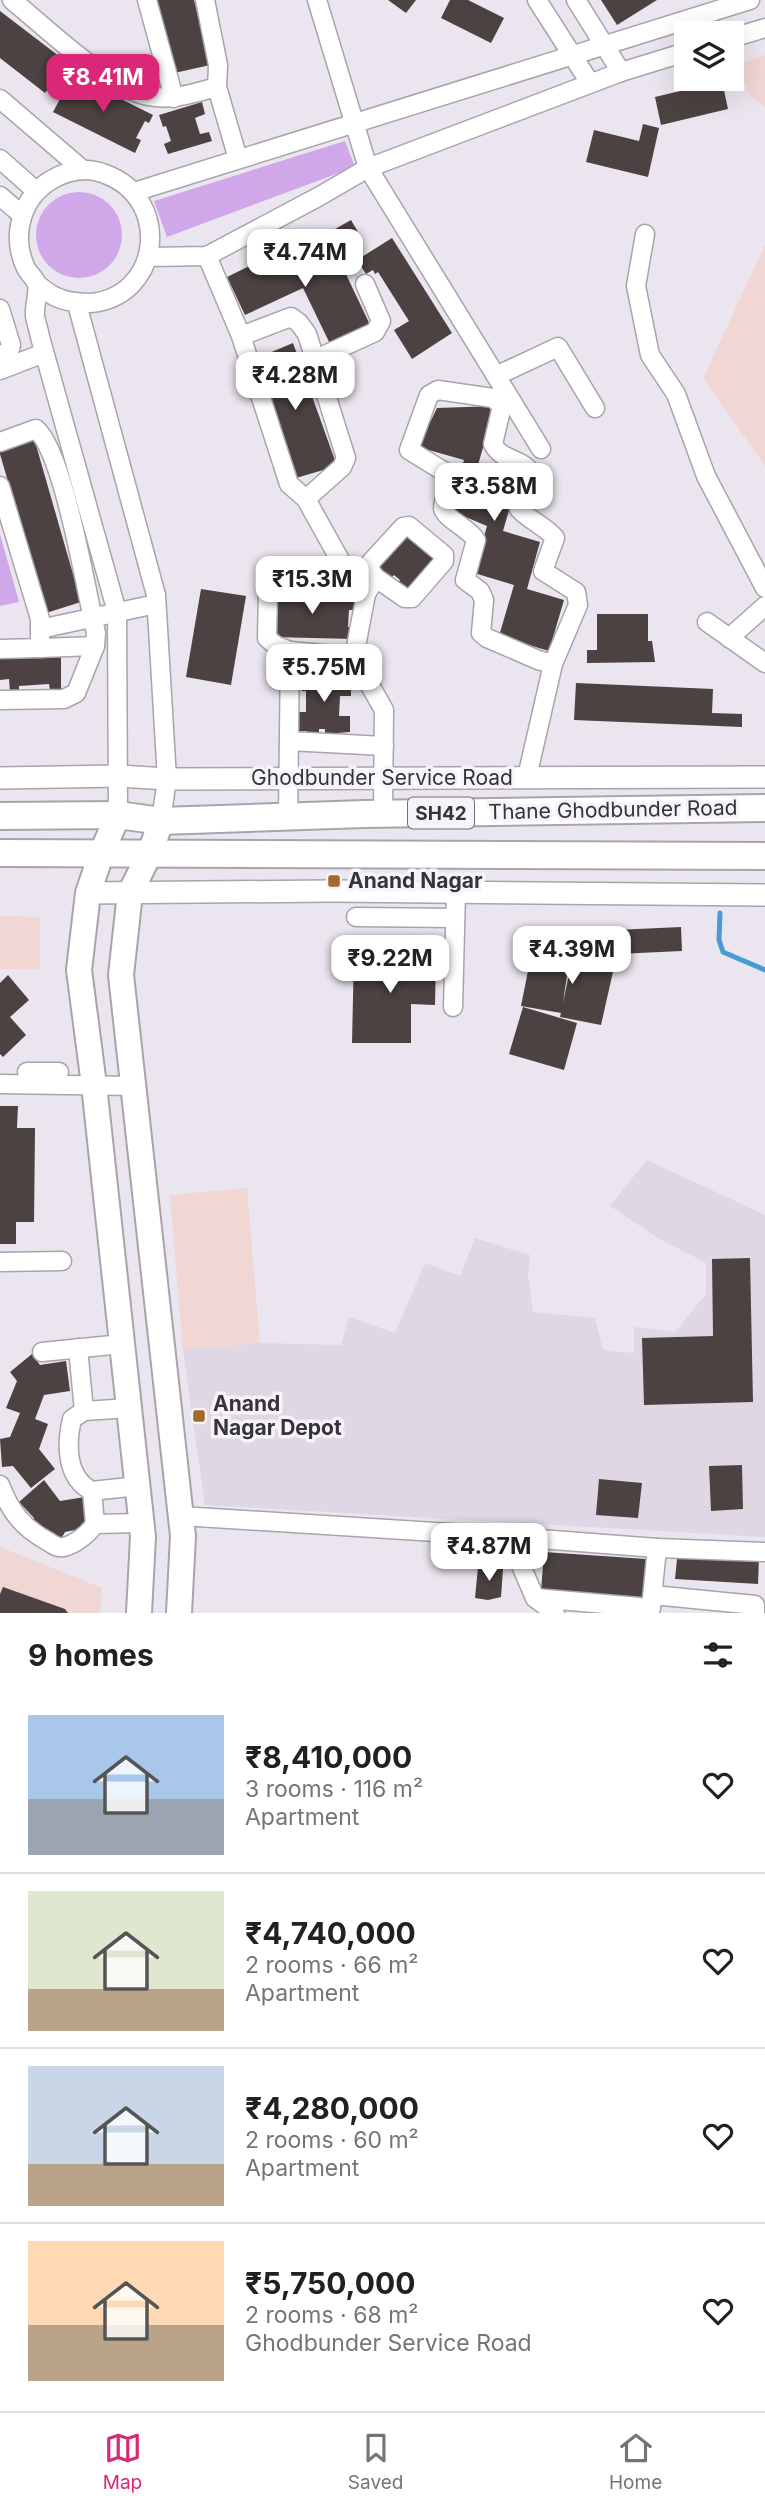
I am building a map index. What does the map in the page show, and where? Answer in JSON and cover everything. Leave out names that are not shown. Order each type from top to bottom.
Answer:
[{"type":"main road","name":"Thane Ghodbunder Road","points":[[0,816],[118,816],[161,821],[383,814],[765,808]]},
{"type":"main road","points":[[118,816],[88,893],[79,970],[143,1537],[139,1613]]},
{"type":"main road","points":[[161,821],[150,853],[130,893],[121,975],[183,1536],[179,1613]]},
{"type":"main road","name":"Thane Ghodbunder Road","points":[[0,853],[765,856]]},
{"type":"street","points":[[12,0],[93,66],[126,89],[150,97],[174,98],[217,88]]},
{"type":"street","points":[[146,0],[174,98]]},
{"type":"street","points":[[205,0],[218,65],[217,88],[238,159]]},
{"type":"street","points":[[317,0],[368,168],[541,449]]},
{"type":"street","points":[[537,0],[590,83]]},
{"type":"street","points":[[576,0],[621,72]]},
{"type":"street","points":[[134,192],[750,0]]},
{"type":"street","points":[[744,34],[765,28]]},
{"type":"street","points":[[148,257],[207,256],[368,168],[590,83],[674,56]]},
{"type":"street","points":[[0,99],[83,170]]},
{"type":"street","points":[[0,159],[36,191]]},
{"type":"street","points":[[83,170],[102,172],[119,180],[134,192],[144,206],[150,223],[151,240],[148,257],[137,277],[121,293],[100,302],[77,304],[55,297],[37,284],[26,269],[19,251],[18,233],[22,215],[36,191],[62,174],[83,170]]},
{"type":"street","points":[[0,196],[22,215]]},
{"type":"street","points":[[645,234],[636,286],[650,355],[676,394],[706,476],[765,588]]},
{"type":"street","points":[[207,256],[241,336],[289,484],[306,499],[360,591],[354,657],[384,710],[383,814]]},
{"type":"street","points":[[37,284],[35,315],[44,353],[117,612],[118,816]]},
{"type":"street","points":[[314,360],[375,332],[381,321],[365,284]]},
{"type":"street","points":[[77,304],[156,595],[167,779],[161,821]]},
{"type":"street","points":[[0,309],[11,345],[9,352],[0,355]]},
{"type":"street","points":[[241,336],[291,317],[307,334],[346,458],[342,467],[306,499]]},
{"type":"street","points":[[496,376],[558,347],[595,408]]},
{"type":"street","points":[[0,370],[44,353]]},
{"type":"street","points":[[527,777],[553,664],[578,606],[576,592],[543,570],[555,538],[549,530],[519,509],[532,474],[529,468],[497,453],[493,444],[502,406],[493,398],[438,390],[429,395],[409,450],[448,474],[451,480],[443,509],[446,515],[472,533],[476,540],[465,580],[480,590],[484,600],[481,633],[538,660],[553,664]]},
{"type":"street","points":[[0,442],[36,429],[44,436],[64,487],[96,633],[95,646],[76,693],[64,699],[0,700]]},
{"type":"street","points":[[0,486],[40,619],[40,648]]},
{"type":"street","points":[[354,657],[290,651],[275,645],[267,638],[268,592],[271,584],[360,591],[376,578]]},
{"type":"street","points":[[40,629],[156,604]]},
{"type":"street","points":[[729,638],[765,606]]},
{"type":"street","points":[[707,622],[765,663]]},
{"type":"street","points":[[0,649],[95,646]]},
{"type":"street","points":[[288,817],[290,651]]},
{"type":"street","points":[[289,741],[384,746]]},
{"type":"street","name":"Ghodbunder Service Road","points":[[0,778],[765,777]]},
{"type":"street","points":[[88,893],[456,891],[765,895]]},
{"type":"street","points":[[453,1007],[456,891]]},
{"type":"street","points":[[356,917],[456,918]]},
{"type":"street","points":[[0,1073],[59,1072]]},
{"type":"street","points":[[0,1084],[135,1086]]},
{"type":"street","points":[[0,1262],[62,1261]]},
{"type":"street","points":[[42,1352],[122,1344]]},
{"type":"street","points":[[78,1349],[84,1411]]},
{"type":"street","points":[[129,1408],[84,1411],[72,1419],[68,1437],[74,1475],[80,1485],[92,1491],[138,1486]]},
{"type":"street","points":[[0,1485],[7,1503],[29,1531],[56,1546],[64,1547],[89,1533],[95,1524],[92,1491]]},
{"type":"street","points":[[181,1516],[657,1548],[765,1552]]},
{"type":"street","points":[[95,1524],[141,1523]]},
{"type":"street","points":[[514,1537],[517,1556],[536,1598],[555,1613]]},
{"type":"street","points":[[536,1598],[651,1608],[657,1548]]},
{"type":"street","points":[[653,1595],[755,1605],[755,1613]]},
{"type":"shaded area","points":[[765,55],[765,107],[749,96],[744,83],[744,62]]},
{"type":"shaded area","points":[[345,141],[355,167],[167,237],[154,201]]},
{"type":"shaded area","points":[[71,192],[87,192],[110,204],[119,218],[122,235],[119,252],[110,266],[87,278],[71,278],[55,271],[43,259],[36,243],[36,227],[43,211],[55,199]]},
{"type":"shaded area","points":[[765,245],[765,466],[703,378]]},
{"type":"shaded area","points":[[0,534],[19,602],[0,606]]},
{"type":"shaded area","points":[[0,916],[40,917],[40,969],[0,969]]},
{"type":"shaded area","points":[[647,1160],[765,1215],[765,1537],[205,1505],[183,1350],[260,1343],[341,1345],[349,1317],[395,1333],[425,1263],[460,1276],[475,1238],[530,1255],[528,1275],[533,1312],[595,1318],[603,1350],[634,1353],[634,1327],[675,1332],[706,1294],[706,1263],[658,1238],[610,1206]]},
{"type":"shaded area","points":[[247,1188],[260,1343],[183,1350],[170,1195]]},
{"type":"shaded area","points":[[0,1547],[102,1588],[100,1613],[0,1613]]},
{"type":"building","points":[[155,0],[194,0],[210,65],[170,74]]},
{"type":"building","points":[[388,0],[416,0],[406,13]]},
{"type":"building","points":[[450,0],[468,0],[504,18],[491,43],[441,18]]},
{"type":"building","points":[[601,0],[657,0],[617,25]]},
{"type":"building","points":[[0,11],[68,63],[45,93],[0,58]]},
{"type":"building","points":[[75,76],[153,115],[149,123],[145,121],[136,138],[141,140],[135,153],[53,112],[61,97],[64,99]]},
{"type":"building","points":[[680,91],[724,91],[728,109],[661,125],[655,97]]},
{"type":"building","points":[[202,102],[205,114],[195,118],[200,134],[209,132],[212,141],[168,154],[164,144],[171,141],[159,115]]},
{"type":"building","points":[[643,124],[659,128],[648,177],[586,162],[594,130],[639,141]]},
{"type":"building","points":[[351,220],[361,237],[357,240],[359,244],[345,252],[340,242],[335,245],[328,233]]},
{"type":"building","points":[[392,238],[452,333],[412,359],[394,330],[409,321],[378,272],[375,274],[373,270],[366,274],[357,260]]},
{"type":"building","points":[[302,240],[305,246],[309,244],[313,252],[321,247],[324,254],[334,249],[372,329],[332,348],[303,288],[245,315],[227,277]]},
{"type":"building","points":[[293,343],[337,466],[296,478],[255,359]]},
{"type":"building","points":[[495,406],[478,465],[519,476],[503,531],[540,542],[527,589],[564,600],[549,651],[499,636],[514,585],[474,573],[487,526],[449,510],[464,460],[418,447],[437,408]]},
{"type":"building","points":[[34,438],[81,602],[46,613],[0,454],[0,448]]},
{"type":"building","points":[[405,527],[421,541],[417,545],[423,550],[427,545],[441,557],[410,595],[397,585],[400,580],[394,575],[390,579],[374,566]]},
{"type":"building","points":[[201,589],[246,596],[231,685],[186,677]]},
{"type":"building","points":[[272,591],[288,592],[288,596],[301,596],[301,592],[329,592],[329,598],[341,599],[340,595],[355,595],[355,610],[349,610],[348,627],[354,627],[354,639],[271,637]]},
{"type":"building","points":[[597,614],[648,614],[648,641],[652,641],[655,662],[587,663],[587,650],[597,650]]},
{"type":"building","points":[[61,655],[61,689],[50,690],[49,684],[19,686],[19,692],[10,692],[9,679],[0,680],[0,656]]},
{"type":"building","points":[[310,672],[321,672],[321,677],[327,677],[327,673],[340,673],[340,677],[351,677],[351,696],[340,696],[339,716],[350,716],[350,732],[325,734],[325,729],[319,729],[319,734],[307,734],[307,731],[297,731],[298,712],[306,712],[306,691],[302,691],[302,676],[310,676]]},
{"type":"building","points":[[576,683],[713,689],[712,713],[742,714],[742,727],[574,720]]},
{"type":"building","points":[[681,927],[682,951],[617,954],[616,930]]},
{"type":"building","points":[[575,945],[617,954],[601,1025],[560,1017],[561,1013],[521,1006],[530,961],[568,968],[563,1003]]},
{"type":"building","points":[[354,954],[436,956],[435,1005],[411,1004],[411,1043],[352,1043]]},
{"type":"building","points":[[8,975],[29,1000],[10,1017],[26,1035],[3,1057],[0,1054],[0,983]]},
{"type":"building","points":[[523,1007],[577,1023],[564,1070],[509,1054]]},
{"type":"building","points":[[0,1106],[18,1106],[17,1128],[35,1128],[34,1222],[16,1222],[16,1244],[0,1244]]},
{"type":"building","points":[[750,1258],[753,1402],[644,1405],[642,1338],[713,1336],[712,1259]]},
{"type":"building","points":[[32,1354],[40,1365],[66,1361],[70,1391],[44,1395],[35,1419],[48,1424],[39,1449],[55,1469],[31,1488],[13,1466],[2,1467],[0,1439],[10,1437],[20,1413],[6,1408],[17,1381],[10,1372]]},
{"type":"building","points":[[742,1465],[743,1509],[711,1511],[709,1466]]},
{"type":"building","points":[[599,1479],[642,1483],[638,1518],[596,1515]]},
{"type":"building","points":[[44,1480],[60,1501],[85,1497],[90,1527],[65,1532],[58,1544],[30,1529],[34,1518],[19,1502]]},
{"type":"building","points":[[544,1552],[646,1559],[643,1599],[541,1591]]},
{"type":"building","points":[[759,1557],[758,1584],[675,1579],[677,1559]]},
{"type":"building","points":[[478,1567],[503,1569],[501,1597],[488,1600],[475,1598]]},
{"type":"building","points":[[3,1587],[65,1609],[68,1613],[0,1613],[0,1594]]},
{"type":"waterway","points":[[720,913],[719,940],[723,952],[765,970]]},
{"type":"place","name":"Anand Nagar","points":[[334,881]]},
{"type":"place","name":"Anand Nagar Depot","points":[[199,1416]]}]
